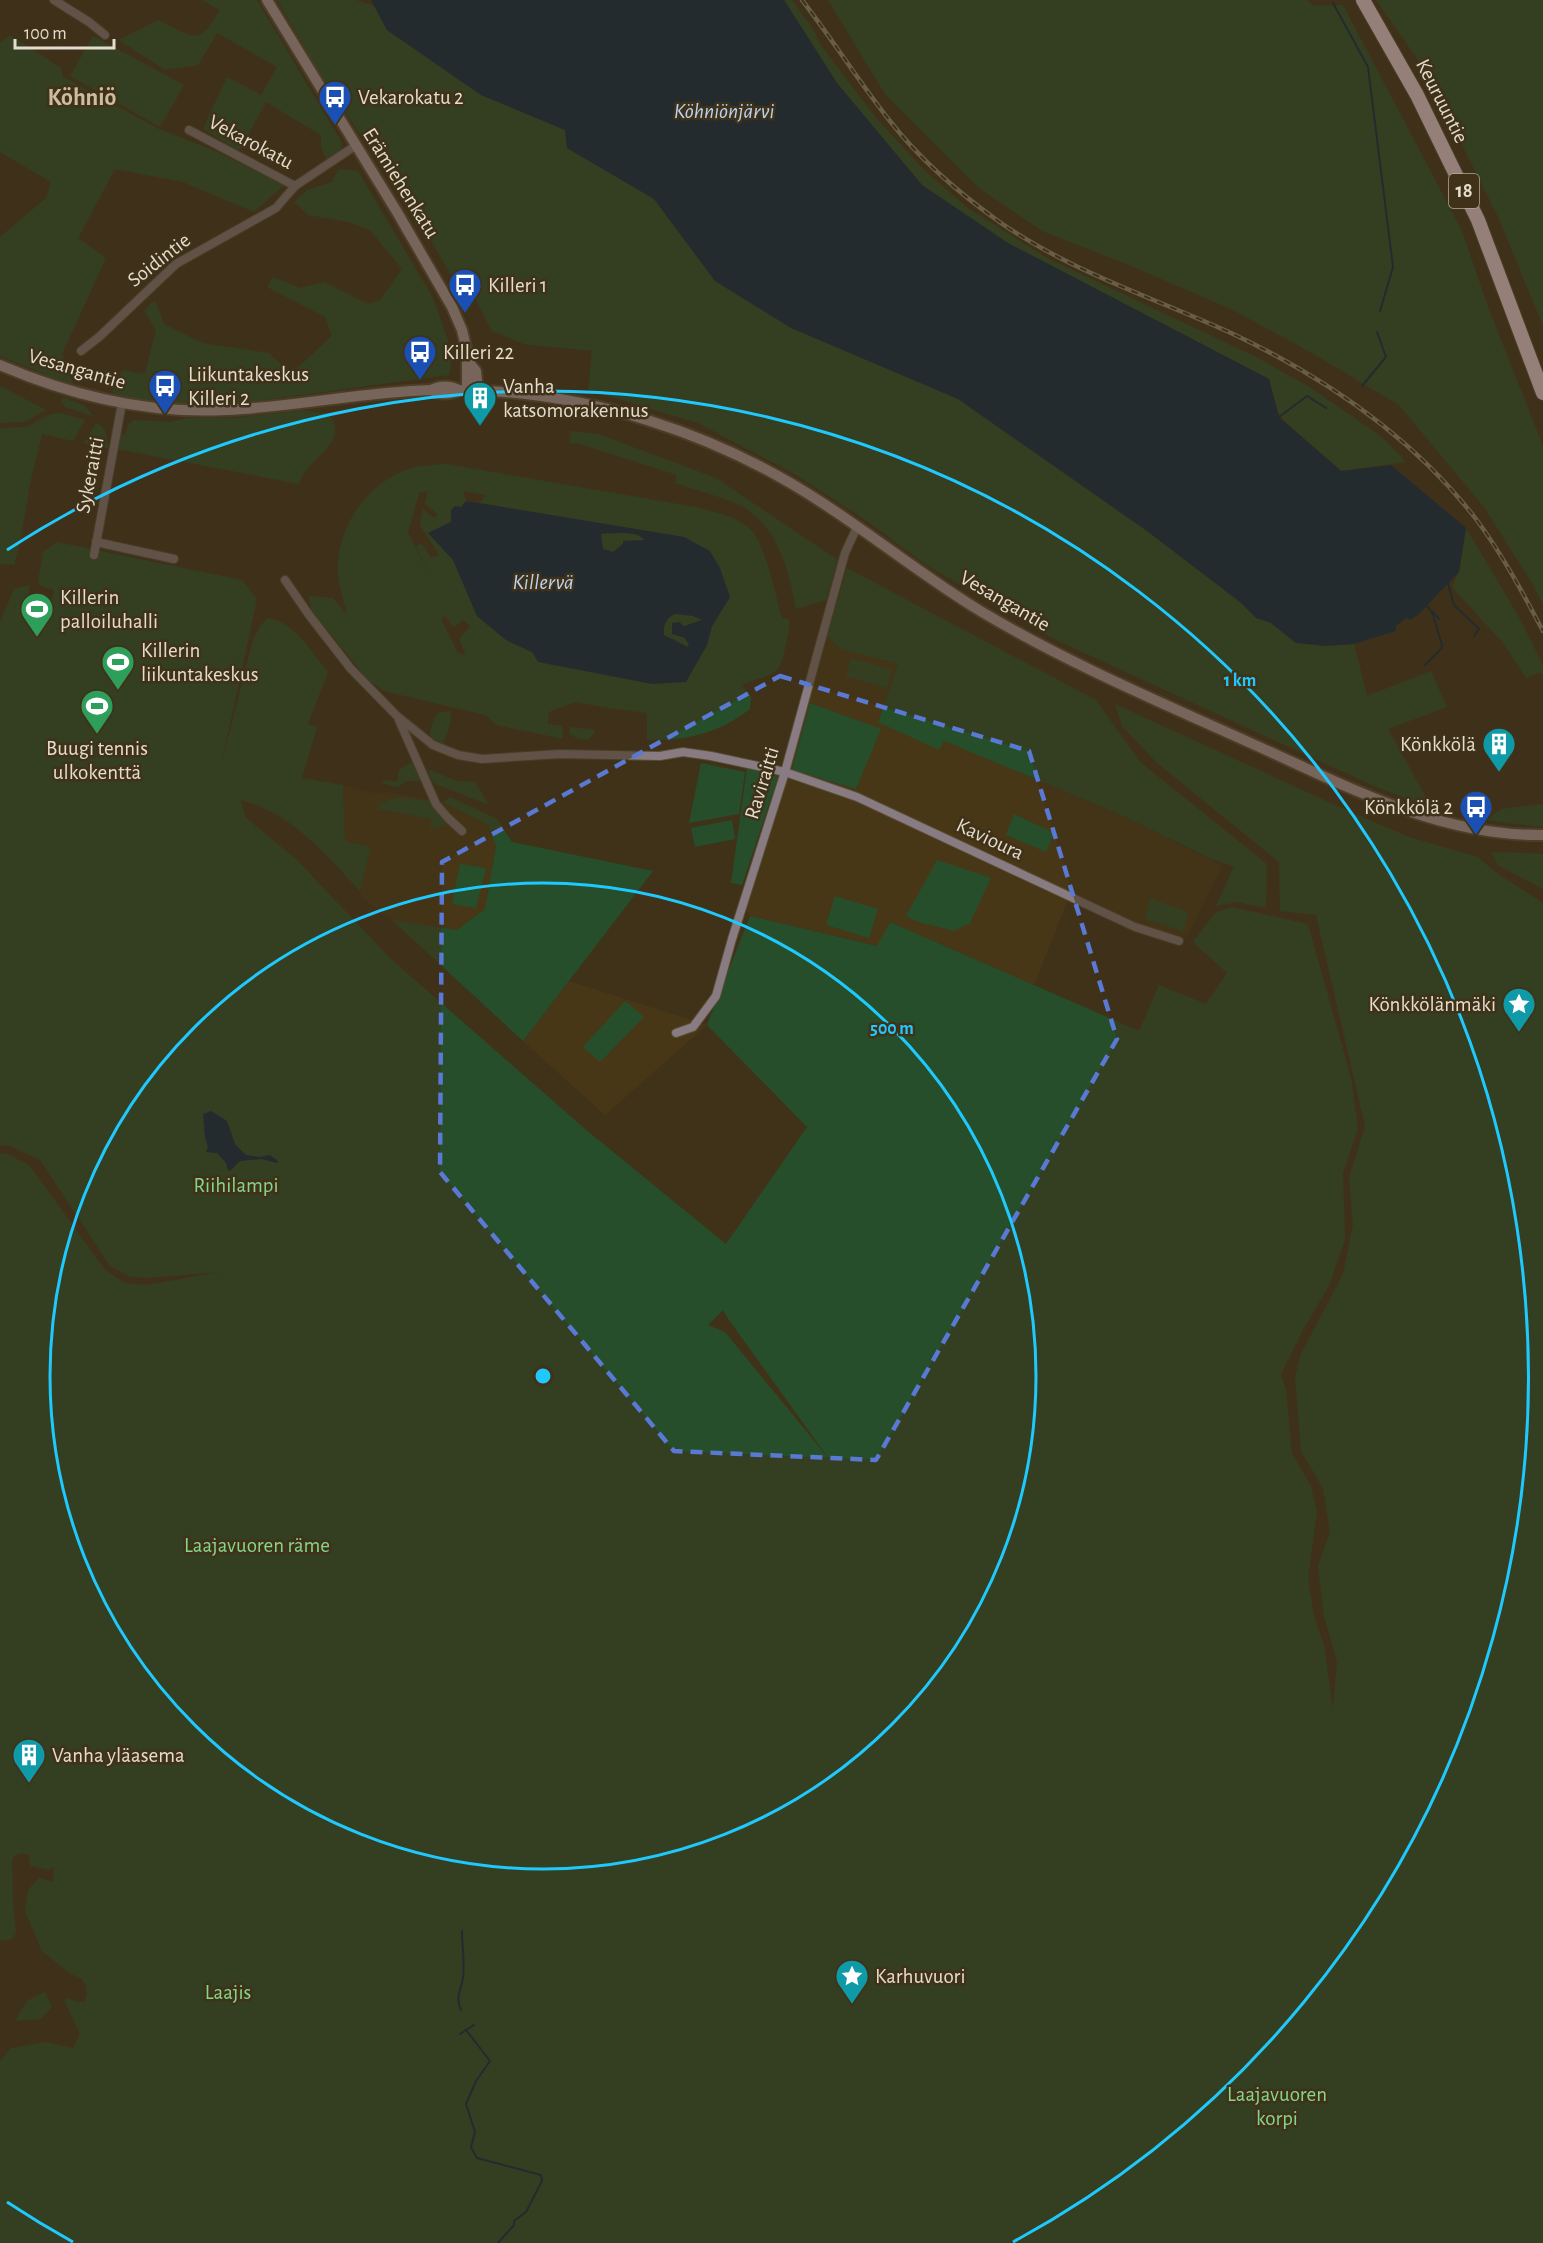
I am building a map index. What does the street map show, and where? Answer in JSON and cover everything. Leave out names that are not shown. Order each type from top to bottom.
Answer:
[{"type":"highway","name":"Keuruuntie","points":[[1364,0],[1418,95],[1478,220],[1543,393]]},
{"type":"street","points":[[54,0],[105,35]]},
{"type":"street","name":"Erämiehenkatu","points":[[267,0],[452,307],[462,330],[468,361],[476,371],[468,390]]},
{"type":"street","name":"Vekarokatu","points":[[189,130],[295,186],[355,146]]},
{"type":"street","name":"Soidintie","points":[[81,351],[99,337],[176,264],[276,208],[295,186]]},
{"type":"street","name":"Vesangantie","points":[[0,365],[70,392],[160,409],[226,410],[358,395],[431,390],[451,393],[468,390],[560,399],[644,419],[750,461],[797,487],[943,588],[1015,631],[1344,786],[1391,805],[1439,820],[1484,830],[1543,835]]},
{"type":"street","name":"Sykeraitti","points":[[94,555],[122,403]]},
{"type":"street","name":"Raviraitti","points":[[676,1033],[693,1027],[716,996],[785,772],[832,597],[851,537],[857,527]]},
{"type":"street","points":[[96,542],[174,559]]},
{"type":"street","points":[[285,580],[351,669],[397,716],[436,804],[462,831]]},
{"type":"street","name":"Kavioura","points":[[397,716],[433,745],[458,755],[482,759],[560,754],[660,756],[683,752],[785,772],[846,792],[1134,927],[1179,941]]},
{"type":"highlighted area","points":[[780,676],[1029,751],[1117,1039],[876,1460],[674,1451],[440,1172],[442,862]]},
{"type":"shaded area","points":[[827,636],[840,649],[898,664],[878,721],[939,749],[944,741],[1119,814],[1222,866],[1186,938],[1174,938],[1138,925],[1071,892],[1034,985],[890,922],[878,946],[750,916],[746,909]]},
{"type":"shaded area","points":[[343,785],[377,794],[385,792],[443,802],[488,825],[496,846],[485,909],[457,930],[392,920],[362,898],[360,891],[371,847],[345,841]]},
{"type":"shaded area","points":[[569,981],[707,1025],[605,1115],[523,1041]]},
{"type":"green space","points":[[202,0],[257,0],[342,143],[341,150],[327,160],[321,147],[321,135],[266,102],[239,151],[203,129],[227,77],[261,95],[277,67],[217,33],[198,65],[165,70],[119,40],[158,20],[187,34],[194,36],[200,34],[206,30],[220,10]]},
{"type":"green space","points":[[277,0],[356,0],[374,6],[387,30],[481,95],[565,130],[567,148],[654,199],[715,281],[791,328],[958,399],[1147,531],[1240,602],[1256,618],[1271,623],[1296,643],[1326,646],[1354,644],[1367,696],[1431,671],[1447,707],[1388,729],[1432,808],[1374,786],[1054,639],[926,565],[867,521],[798,476],[698,423],[588,390],[592,351],[524,344],[492,331],[462,274],[452,277],[398,182],[368,146],[326,84]]},
{"type":"green space","points":[[784,0],[792,0],[813,29],[820,44],[876,118],[926,172],[968,208],[1047,258],[1258,358],[1311,388],[1382,437],[1406,462],[1342,471],[1286,423],[1278,412],[1269,379],[1008,243],[922,185],[837,83]]},
{"type":"green space","points":[[828,0],[1307,0],[1314,6],[1343,5],[1462,231],[1488,307],[1543,446],[1543,604],[1484,507],[1399,405],[1312,353],[1233,310],[1129,265],[1042,231],[979,188],[885,94]]},
{"type":"green space","points":[[1376,0],[1543,0],[1543,326],[1499,219],[1423,67]]},
{"type":"green space","points":[[10,35],[61,68],[63,77],[159,129],[220,153],[284,185],[254,212],[183,182],[115,169],[78,238],[106,258],[62,354],[74,386],[0,356],[0,237],[46,198],[51,182],[0,152],[0,43]]},
{"type":"green space","points":[[93,36],[184,85],[160,127],[70,76]]},
{"type":"green space","points":[[339,169],[358,171],[433,298],[453,355],[449,375],[227,405],[154,403],[112,392],[122,370],[145,374],[156,330],[144,310],[155,300],[164,324],[202,343],[269,353],[291,374],[332,336],[325,317],[267,287],[273,277],[300,288],[324,282],[368,304],[380,300],[402,269],[370,230],[349,222],[308,215],[294,202],[307,190],[332,182]]},
{"type":"green space","points":[[0,386],[46,410],[24,422],[0,423]]},
{"type":"green space","points":[[62,397],[85,406],[93,416],[65,407],[61,402]]},
{"type":"green space","points":[[304,410],[330,413],[335,435],[327,448],[302,476],[299,484],[117,449],[120,434],[125,435],[129,424],[134,420],[171,422],[187,418],[233,418]]},
{"type":"green space","points":[[60,413],[85,420],[73,441],[42,434],[14,565],[0,564],[0,428],[26,427],[51,414]]},
{"type":"green space","points":[[96,423],[104,430],[109,449],[84,443]]},
{"type":"green space","points":[[571,431],[598,434],[716,478],[838,560],[826,600],[796,609],[790,579],[779,549],[762,522],[750,512],[737,504],[675,483],[677,475],[580,444],[569,443]]},
{"type":"green space","points":[[446,464],[695,507],[725,515],[746,526],[752,531],[761,547],[780,612],[783,618],[789,620],[785,649],[779,667],[770,675],[742,685],[751,697],[750,709],[727,724],[702,734],[675,739],[647,740],[647,713],[575,702],[549,712],[548,724],[562,726],[563,739],[497,725],[485,715],[384,691],[368,680],[312,611],[308,596],[333,598],[347,615],[338,574],[338,557],[348,525],[356,510],[379,485],[393,476],[413,468]],"holes":[[[428,491],[425,503],[438,515],[434,518],[423,509],[420,525],[439,555],[431,558],[422,543],[416,546],[431,577],[408,533],[419,493]],[[463,491],[486,495],[480,503],[684,537],[730,597],[712,626],[707,645],[690,672],[532,652],[506,640],[477,616],[453,560],[429,533],[451,522],[466,501]],[[445,616],[454,627],[464,620],[470,626],[459,639],[466,655],[458,653],[441,619]]]},
{"type":"green space","points":[[1466,528],[1520,619],[1543,665],[1543,677],[1541,672],[1526,678],[1503,643],[1452,587],[1459,572]]},
{"type":"green space","points":[[601,534],[633,534],[645,541],[626,541],[613,552],[603,549]]},
{"type":"green space","points":[[57,542],[242,580],[257,599],[221,766],[253,640],[261,625],[268,618],[278,621],[302,639],[328,672],[308,724],[317,727],[302,778],[343,785],[345,841],[371,847],[360,891],[306,836],[276,814],[241,800],[245,817],[295,858],[391,959],[585,1129],[726,1244],[807,1127],[707,1025],[750,916],[877,946],[890,922],[1139,1031],[1159,985],[1206,1004],[1227,973],[1193,942],[1215,913],[1232,907],[1308,924],[1351,1078],[1358,1128],[1343,1173],[1345,1239],[1329,1286],[1304,1328],[1281,1374],[1286,1390],[1292,1454],[1311,1486],[1317,1511],[1308,1578],[1314,1616],[1324,1645],[1333,1710],[1337,1662],[1324,1616],[1318,1566],[1330,1532],[1323,1488],[1301,1451],[1295,1377],[1301,1354],[1343,1274],[1353,1225],[1349,1178],[1365,1126],[1316,915],[1280,911],[1279,862],[1157,763],[1122,726],[1115,704],[1409,837],[1478,857],[1495,872],[1543,903],[1543,2243],[0,2243],[0,2061],[11,2048],[45,2042],[73,2048],[80,2034],[64,2000],[67,1998],[85,2002],[87,1992],[82,1979],[69,1973],[42,1951],[25,1911],[28,1890],[39,1878],[53,1882],[54,1867],[49,1870],[31,1866],[30,1855],[22,1853],[15,1855],[12,1860],[16,1932],[12,1939],[0,1941],[0,1153],[8,1154],[30,1166],[105,1270],[125,1283],[145,1285],[221,1272],[145,1278],[128,1276],[110,1266],[40,1160],[10,1146],[0,1145],[0,622],[14,589],[30,585],[28,596],[33,596],[34,592],[39,593],[38,597],[52,599],[54,590],[41,586],[38,581],[43,552]],"holes":[[[723,1310],[829,1459],[725,1332],[708,1325]]]},
{"type":"green space","points":[[847,568],[1096,700],[1140,762],[1267,864],[1266,908],[1237,902],[1216,906],[1234,866],[1211,859],[1119,814],[944,741],[939,750],[878,722],[898,664],[840,649],[827,636]]},
{"type":"green space","points":[[675,614],[693,615],[702,620],[696,623],[685,638],[688,647],[664,635],[666,622]]},
{"type":"green space","points":[[851,658],[892,670],[887,688],[846,676]]},
{"type":"green space","points":[[810,703],[881,729],[856,789],[792,770]]},
{"type":"green space","points":[[449,711],[450,725],[443,744],[431,741],[431,730],[436,716],[438,713]]},
{"type":"green space","points":[[570,727],[595,732],[588,740],[578,739],[570,734]]},
{"type":"green space","points":[[413,761],[421,781],[406,781],[398,787],[381,783],[385,780],[397,782],[399,770]]},
{"type":"green space","points":[[701,763],[745,772],[739,814],[689,823]]},
{"type":"green space","points":[[747,768],[778,777],[742,885],[731,883]]},
{"type":"green space","points":[[430,770],[456,781],[475,782],[489,805],[433,783],[428,772]]},
{"type":"green space","points":[[397,797],[430,801],[447,822],[445,825],[431,829],[431,819],[378,809],[379,804]]},
{"type":"green space","points":[[450,797],[497,819],[512,842],[653,871],[523,1041],[392,920],[457,930],[485,909],[496,846],[488,825],[443,802]]},
{"type":"green space","points":[[1543,804],[1543,827],[1486,820],[1501,809]]},
{"type":"green space","points":[[1014,814],[1054,833],[1046,852],[1006,835]]},
{"type":"green space","points":[[732,820],[735,839],[695,847],[691,828]]},
{"type":"green space","points":[[1491,852],[1543,854],[1543,889],[1498,865]]},
{"type":"green space","points":[[937,860],[991,878],[970,923],[954,931],[924,924],[906,916]]},
{"type":"green space","points":[[460,864],[486,868],[476,908],[452,904]]},
{"type":"green space","points":[[835,896],[878,909],[869,938],[826,925]]},
{"type":"green space","points":[[1150,898],[1186,911],[1188,915],[1183,931],[1145,919]]},
{"type":"green space","points":[[625,1001],[644,1017],[600,1062],[583,1047]]},
{"type":"green space","points":[[45,1992],[52,2007],[41,2019],[15,2021],[27,2001]]},
{"type":"water","name":"Köhniönjärvi","points":[[371,0],[784,0],[837,83],[922,185],[1008,243],[1269,379],[1279,417],[1341,471],[1391,465],[1466,528],[1459,572],[1418,615],[1410,620],[1406,618],[1396,626],[1396,631],[1354,644],[1326,646],[1296,643],[1271,623],[1256,618],[1240,602],[1147,531],[958,399],[791,328],[715,281],[654,199],[567,148],[565,130],[481,95],[387,30]]},
{"type":"water","name":"Killervä","points":[[466,501],[684,537],[710,551],[720,568],[730,597],[712,626],[707,645],[686,682],[652,684],[538,662],[532,652],[506,640],[477,616],[453,560],[428,533],[451,522],[451,510],[455,506],[461,507]],"holes":[[[601,534],[632,534],[645,540],[623,541],[623,544],[613,552],[603,549]],[[675,614],[693,616],[702,620],[684,626],[679,622],[672,623],[672,634],[685,638],[688,647],[664,635],[666,622]]]},
{"type":"water","name":"Riihilampi","points":[[211,1111],[227,1121],[235,1144],[246,1155],[260,1157],[270,1155],[278,1161],[277,1163],[262,1159],[240,1161],[230,1171],[228,1170],[226,1163],[217,1153],[206,1152],[208,1147],[203,1114]]},
{"type":"waterway","points":[[1333,3],[1368,67],[1393,267],[1380,311]]},
{"type":"waterway","points":[[1362,386],[1386,357],[1377,332]]},
{"type":"waterway","points":[[1279,417],[1307,396],[1326,408]]},
{"type":"waterway","points":[[1448,583],[1454,605],[1479,629],[1474,636]]},
{"type":"waterway","points":[[1425,665],[1441,649],[1442,645],[1432,612],[1426,605]]},
{"type":"waterway","points":[[1433,612],[1439,619]]},
{"type":"waterway","points":[[461,2010],[458,1998],[464,1972],[462,1931]]},
{"type":"waterway","points":[[474,2025],[466,2030],[490,2061],[476,2081],[466,2104],[475,2132],[471,2147],[477,2158],[541,2175],[542,2181],[526,2212],[514,2221],[514,2225],[498,2243]]},
{"type":"waterway","points":[[460,2034],[466,2030]]},
{"type":"railway","points":[[802,0],[902,136],[956,189],[986,212],[1055,256],[1266,350],[1333,389],[1395,435],[1451,489],[1486,532],[1543,631]]},
{"type":"place","name":"Vekarokatu 2","points":[[335,126]]},
{"type":"place","name":"Killeri 1","points":[[465,314]]},
{"type":"place","name":"Killeri 22","points":[[420,381]]},
{"type":"place","name":"Liikuntakeskus Killeri 2","points":[[165,415]]},
{"type":"place","name":"Vanha katsomorakennus","points":[[480,427]]},
{"type":"place","name":"Killerin palloiluhalli","points":[[37,638]]},
{"type":"place","name":"Killerin liikuntakeskus","points":[[118,691]]},
{"type":"place","name":"Buugi tennis ulkokenttä","points":[[97,735]]},
{"type":"place","name":"Könkkölä","points":[[1499,773]]},
{"type":"place","name":"Könkkölä 2","points":[[1476,836]]},
{"type":"place","name":"Könkkölänmäki","points":[[1519,1033]]},
{"type":"place","name":"Vanha yläasema","points":[[29,1784]]},
{"type":"place","name":"Karhuvuori","points":[[852,2005]]},
{"type":"district","name":"Köhniö","points":[[82,98]]},
{"type":"park label","name":"Laajavuoren räme","points":[[257,1545]]},
{"type":"park label","name":"Laajis","points":[[228,1992]]},
{"type":"park label","name":"Laajavuoren korpi","points":[[1277,2106]]}]
